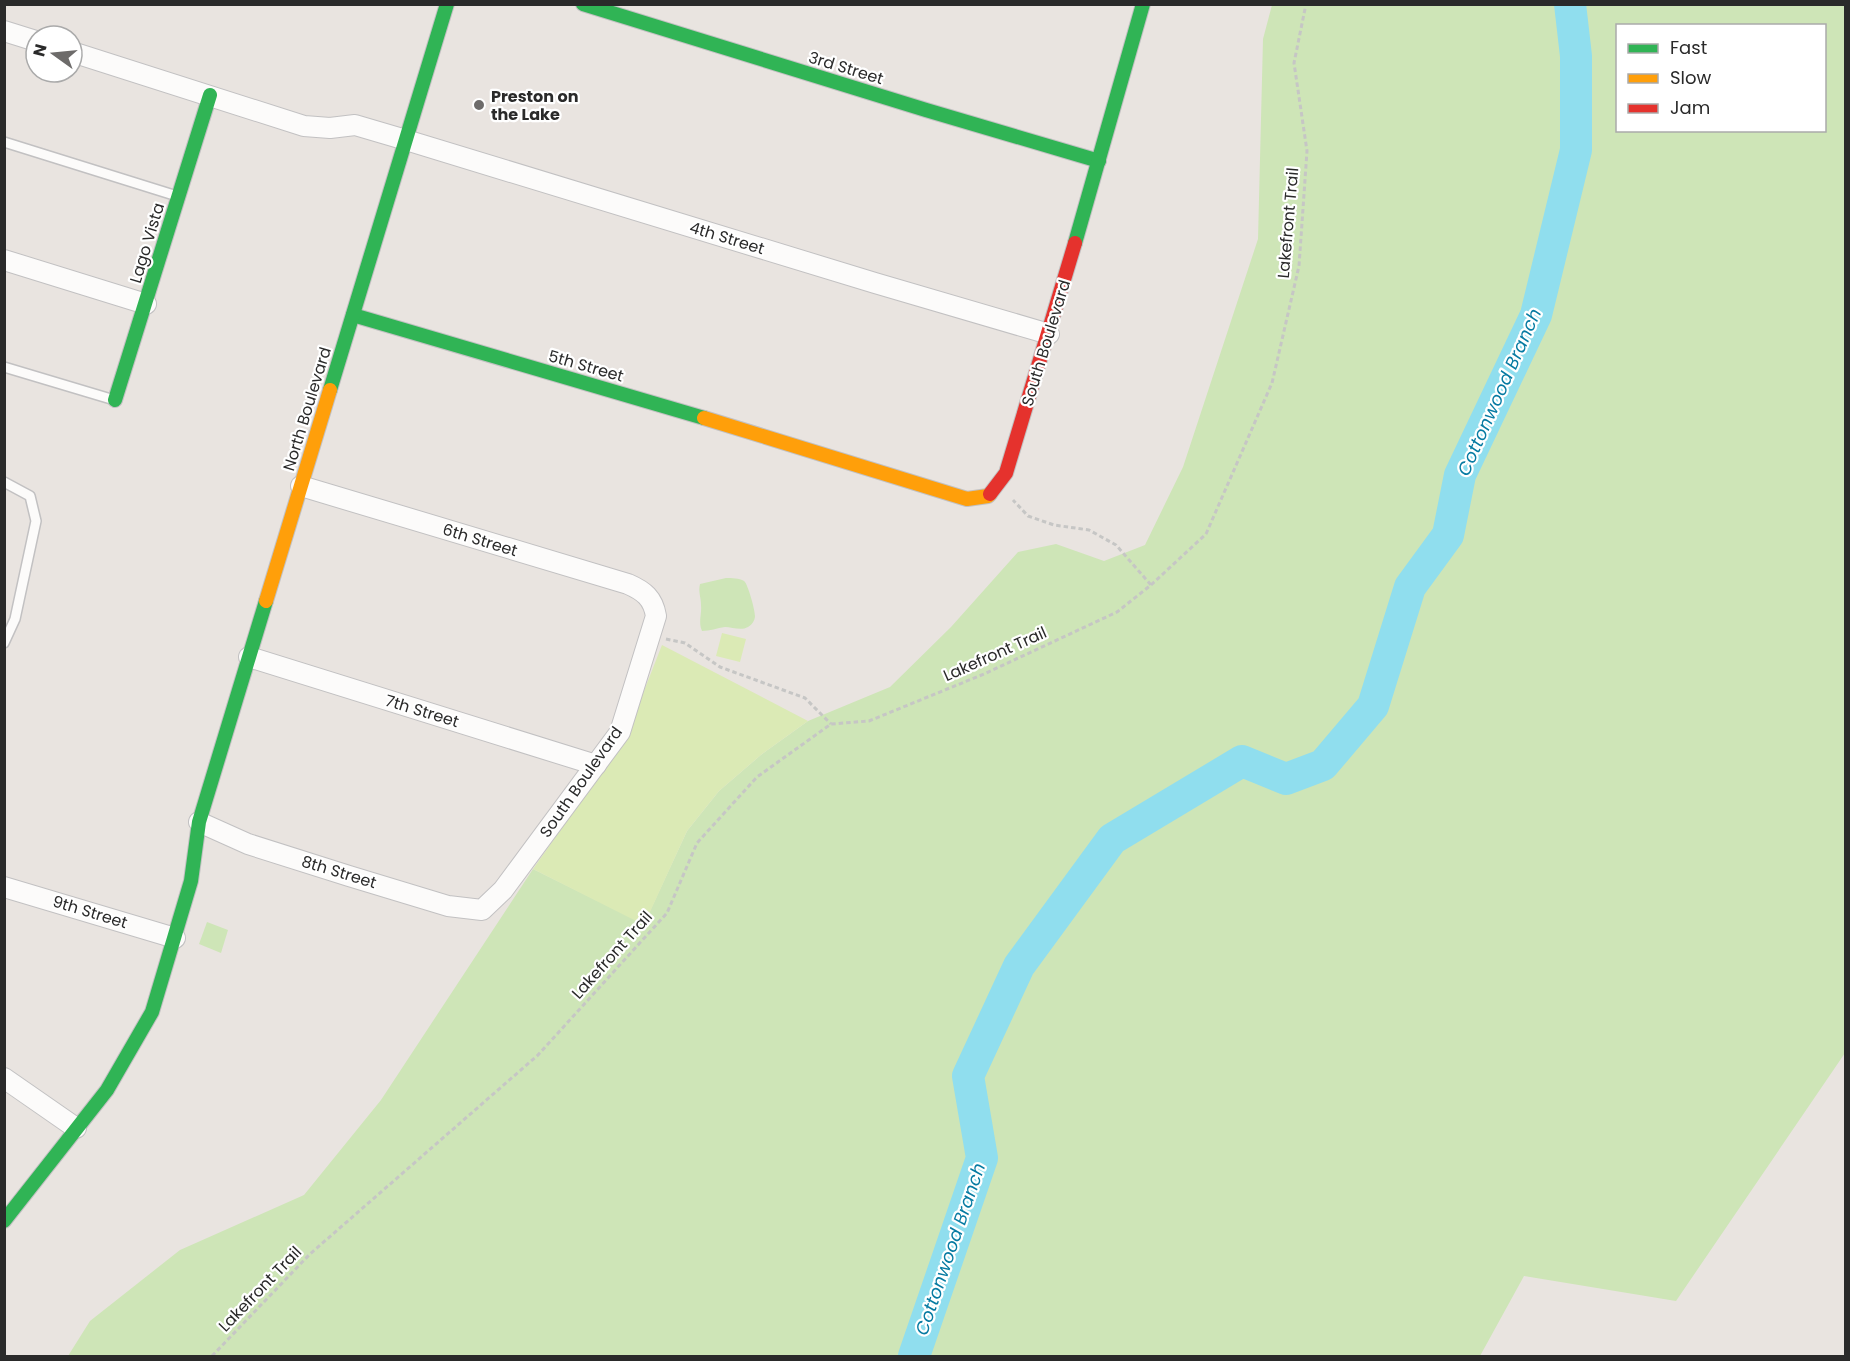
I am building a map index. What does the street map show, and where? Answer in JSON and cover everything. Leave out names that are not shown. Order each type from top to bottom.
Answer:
[{"type":"street","name":"North Boulevard","points":[[4,1221],[107,1090],[152,1012],[191,881],[199,822],[447,4]]},
{"type":"street","name":"3rd Street","points":[[583,4],[1099,161]]},
{"type":"street","name":"South Boulevard","points":[[998,484],[1006,473],[1049,334],[1143,4]]},
{"type":"street","points":[[4,31],[24,37]]},
{"type":"street","name":"4th Street","points":[[84,56],[304,126],[330,128],[355,125],[1049,334]]},
{"type":"street","name":"Lago Vista","points":[[115,400],[210,95]]},
{"type":"street","points":[[4,260],[146,304]]},
{"type":"street","name":"5th Street","points":[[353,315],[809,449],[967,499],[988,495],[998,484]]},
{"type":"street","name":"6th Street","points":[[301,486],[628,584],[642,590],[654,603]]},
{"type":"street","name":"South Boulevard","points":[[482,910],[503,890],[620,732],[656,616],[654,603]]},
{"type":"street","name":"7th Street","points":[[249,657],[596,765]]},
{"type":"street","name":"8th Street","points":[[199,822],[248,844],[349,876],[448,906],[482,910]]},
{"type":"street","name":"9th Street","points":[[4,887],[175,938]]},
{"type":"street","points":[[4,1078],[76,1128]]},
{"type":"lane","points":[[4,142],[179,196]]},
{"type":"lane","points":[[4,367],[115,400]]},
{"type":"lane","points":[[4,482],[30,496],[36,521],[15,619],[4,643]]},
{"type":"path","name":"Lakefront Trail","points":[[212,1356],[310,1254],[538,1055],[667,913],[697,843],[757,777],[831,724],[869,721],[984,674],[1118,612],[1206,534],[1272,383],[1299,266],[1307,151],[1294,63],[1306,4]]},
{"type":"path","points":[[998,484],[1028,516],[1054,525],[1089,530],[1116,545],[1151,585]]},
{"type":"path","points":[[650,635],[685,643],[720,667],[805,698],[831,724]]},
{"type":"green space","points":[[1272,5],[1845,5],[1845,1053],[1676,1301],[1524,1276],[1480,1356],[68,1356],[90,1321],[180,1250],[304,1195],[381,1100],[533,869],[644,924],[687,831],[719,791],[762,754],[808,721],[890,687],[951,627],[1018,552],[1056,544],[1104,561],[1145,545],[1183,467],[1258,239],[1263,39]]},
{"type":"green space","points":[[726,578],[740,579],[746,583],[754,608],[754,621],[745,628],[725,627],[702,631],[700,584]]},
{"type":"green space","points":[[722,633],[746,639],[740,662],[716,656]]},
{"type":"green space","points":[[662,645],[808,721],[762,754],[719,791],[687,831],[644,925],[533,869],[597,778],[636,711]]},
{"type":"green space","points":[[207,922],[228,930],[221,953],[199,944]]},
{"type":"waterway","name":"Cottonwood Branch","points":[[914,1356],[982,1158],[968,1076],[1019,966],[1112,839],[1242,761],[1286,779],[1323,765],[1373,706],[1410,587],[1448,535],[1460,475],[1536,315],[1576,150],[1576,56],[1570,4]]},
{"type":"traffic: fast","points":[[330,390],[447,4]]},
{"type":"traffic: fast","points":[[583,4],[1099,161]]},
{"type":"traffic: fast","points":[[1075,243],[1143,4]]},
{"type":"traffic: fast","points":[[115,400],[210,95]]},
{"type":"traffic: fast","points":[[353,315],[704,418]]},
{"type":"traffic: fast","points":[[4,1221],[107,1090],[152,1012],[191,881],[199,822],[266,601]]},
{"type":"traffic: slow","points":[[266,601],[330,390]]},
{"type":"traffic: slow","points":[[704,418],[967,499],[990,494]]},
{"type":"traffic: jam","points":[[990,494],[1006,473],[1075,243]]},
{"type":"place","name":"Preston on the Lake","points":[[479,105]]}]
